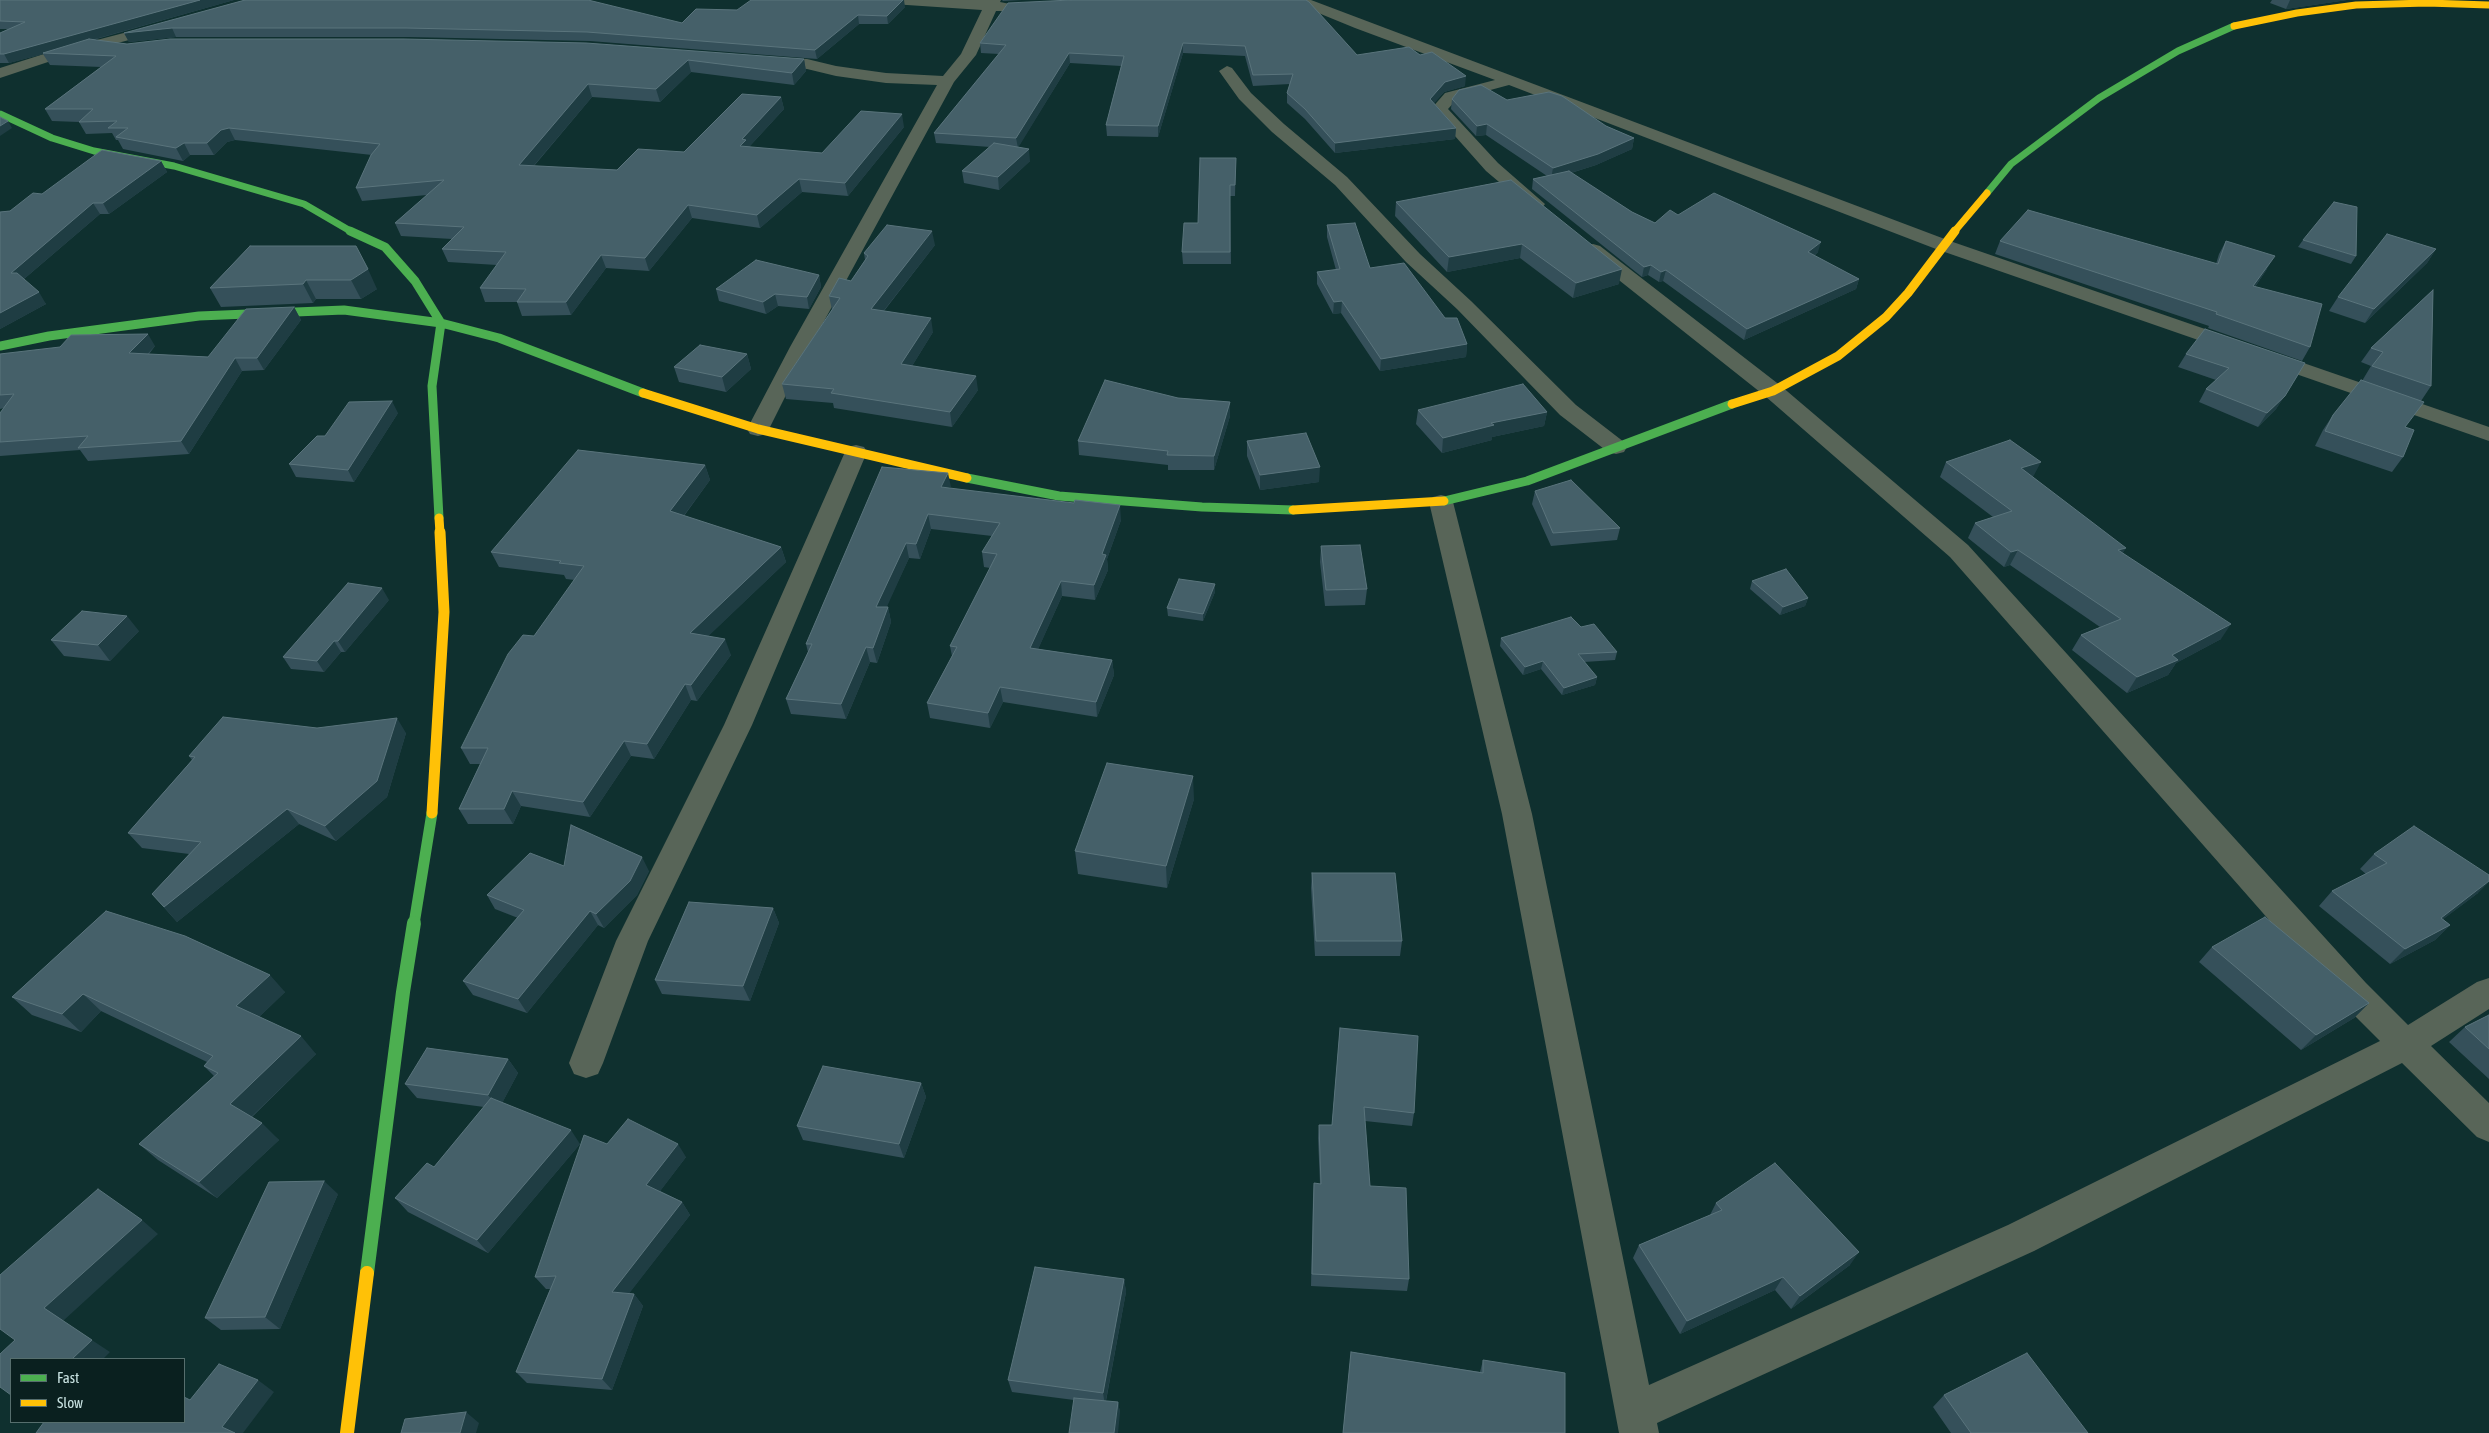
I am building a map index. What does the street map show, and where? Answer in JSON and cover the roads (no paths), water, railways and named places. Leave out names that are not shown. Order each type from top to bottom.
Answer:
[{"type":"street","points":[[892,0],[1018,6]]},
{"type":"street","points":[[1299,0],[1360,25],[1512,80],[1943,245],[2489,434]]},
{"type":"street","points":[[0,346],[49,336],[199,316],[344,310],[441,323],[499,338],[646,394],[758,429],[1059,496],[1202,507],[1310,510],[1441,502],[1527,481],[1773,391],[1838,356],[1886,317],[1908,293],[1943,245],[2011,164],[2099,98],[2178,51],[2233,26],[2297,14],[2356,6],[2427,3],[2489,5]]},
{"type":"street","points":[[758,429],[800,347],[947,81],[968,55],[991,4]]},
{"type":"street","points":[[0,73],[26,64],[173,24]]},
{"type":"street","points":[[98,45],[142,48]]},
{"type":"street","points":[[752,61],[807,64],[836,71],[886,78],[947,81]]},
{"type":"street","points":[[1226,71],[1245,96],[1278,128],[1341,181],[1413,258],[1464,305],[1568,410],[1616,447]]},
{"type":"street","points":[[1512,80],[1451,96],[1439,109],[1492,167],[1552,217]]},
{"type":"street","points":[[0,114],[52,138],[94,151],[174,166],[304,204],[350,231],[385,247],[416,281],[441,323],[432,386],[444,612],[435,797],[402,992],[347,1433]]},
{"type":"street","points":[[1582,242],[1773,391],[1959,551],[2354,993],[2489,1126]]},
{"type":"street","points":[[586,1063],[632,941],[738,725],[856,452]]},
{"type":"street","points":[[1441,502],[1518,814],[1637,1422],[2021,1238],[2406,1044],[2489,992]]}]
